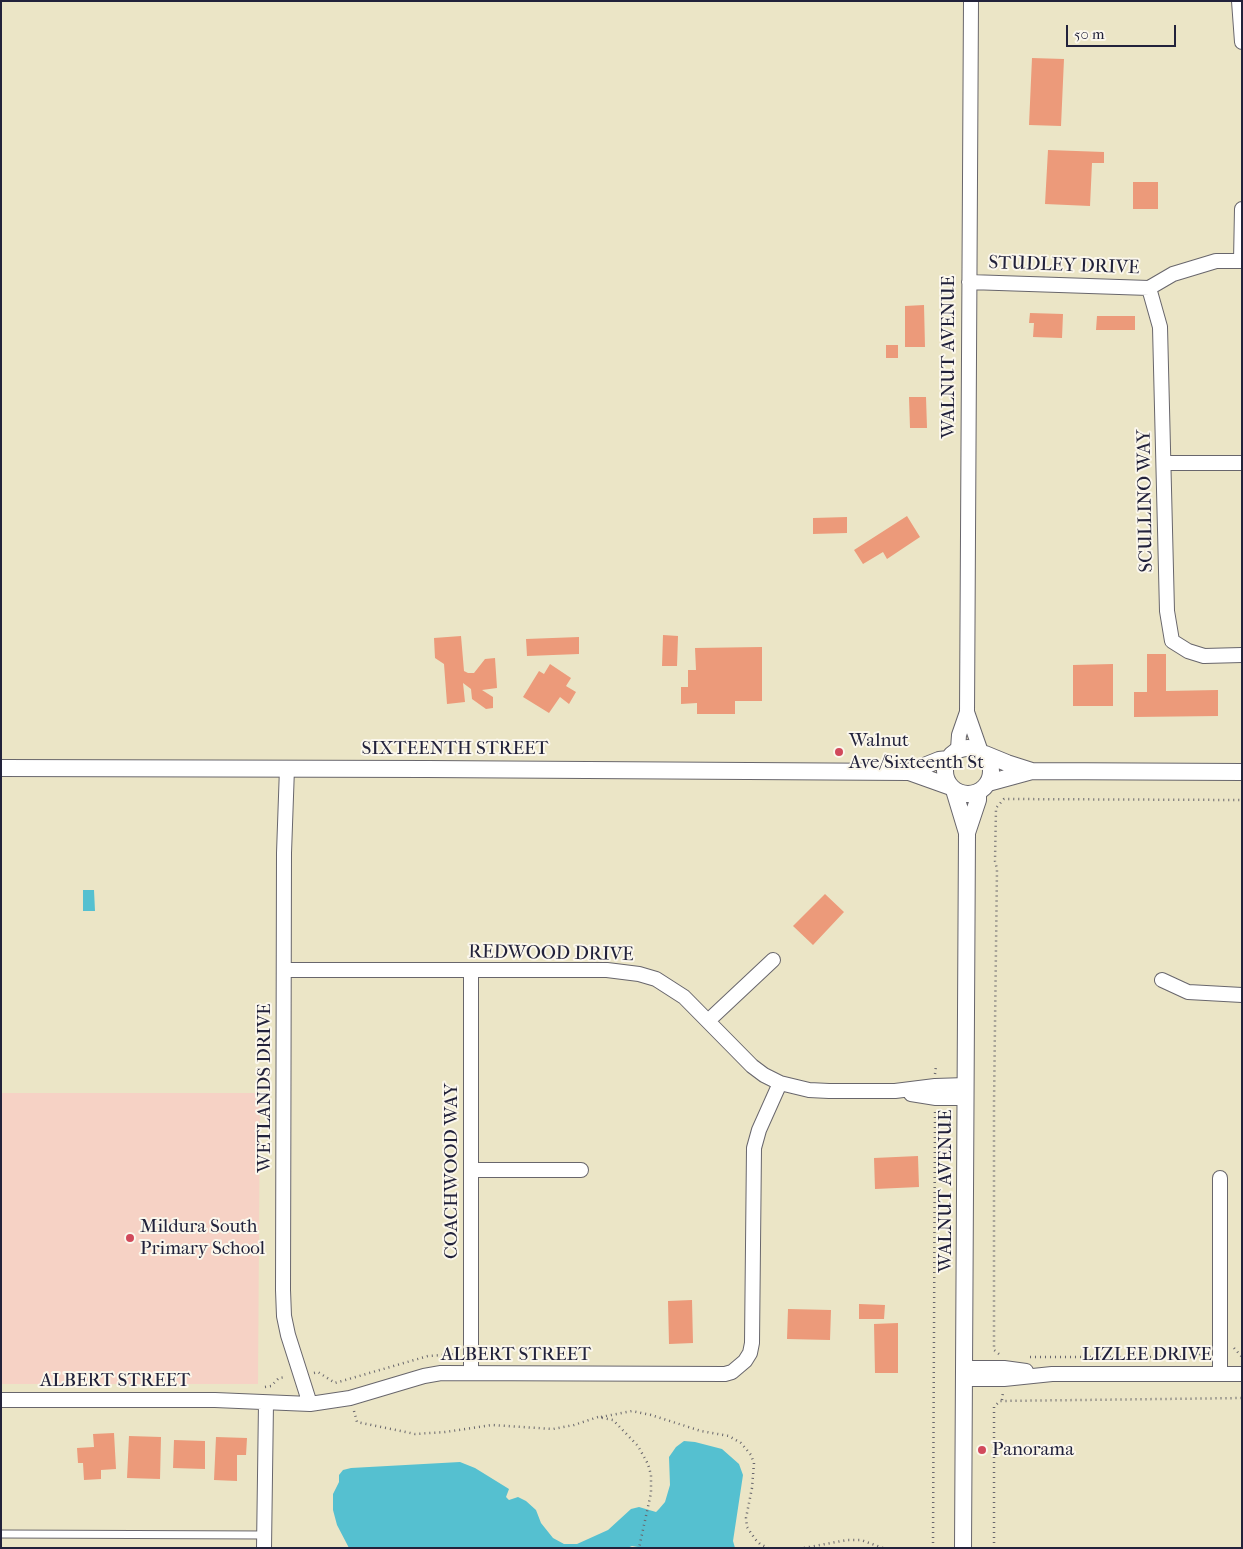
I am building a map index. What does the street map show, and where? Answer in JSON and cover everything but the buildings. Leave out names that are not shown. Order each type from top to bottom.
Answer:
[{"type":"street","name":"WALNUT AVENUE","points":[[971,1],[968,712],[983,753]]},
{"type":"street","points":[[1239,1],[1242,42]]},
{"type":"street","points":[[1241,261],[1242,209]]},
{"type":"street","name":"STUDLEY DRIVE","points":[[969,282],[1150,288],[1173,274],[1216,261],[1241,261]]},
{"type":"street","name":"SCULLINO WAY","points":[[1150,288],[1160,327],[1167,611],[1172,641],[1188,651],[1204,656],[1242,655]]},
{"type":"street","points":[[1164,463],[1242,463]]},
{"type":"street","name":"WALNUT AVENUE","points":[[953,754],[968,712]]},
{"type":"street","points":[[1032,771],[983,787],[970,794],[962,794],[952,788],[944,773],[953,754],[966,747],[974,748],[1006,763],[1032,771],[1242,772]]},
{"type":"street","points":[[983,753],[989,760],[991,768],[983,787]]},
{"type":"street","name":"SIXTEENTH STREET","points":[[909,772],[953,754]]},
{"type":"street","name":"SIXTEENTH STREET","points":[[1,768],[909,772],[952,788]]},
{"type":"street","name":"WETLANDS DRIVE","points":[[288,768],[284,853],[283,1290],[284,1316],[288,1335],[310,1404]]},
{"type":"street","name":"WALNUT AVENUE","points":[[963,1548],[967,834],[983,787]]},
{"type":"street","name":"WALNUT AVENUE","points":[[952,788],[967,834]]},
{"type":"street","points":[[708,1021],[772,960]]},
{"type":"street","name":"REDWOOD DRIVE","points":[[285,970],[607,970],[638,974],[656,979],[684,997],[752,1066],[780,1083],[809,1090],[966,1092]]},
{"type":"street","name":"COACHWOOD WAY","points":[[471,970],[471,1372]]},
{"type":"street","points":[[1162,980],[1188,992],[1242,994]]},
{"type":"street","name":"ALBERT STREET","points":[[1,1400],[215,1400],[310,1404],[350,1398],[424,1376],[441,1373],[725,1374],[739,1368],[750,1353],[752,1343],[754,1148],[759,1130],[780,1083]]},
{"type":"street","points":[[471,1170],[581,1170]]},
{"type":"street","points":[[1220,1178],[1220,1374]]},
{"type":"street","name":"LIZLEE DRIVE","points":[[965,1374],[1004,1368],[1052,1374]]},
{"type":"street","name":"LIZLEE DRIVE","points":[[965,1374],[1004,1379],[1052,1374],[1242,1374]]},
{"type":"street","points":[[265,1541],[266,1403]]},
{"type":"lane","points":[[1,1534],[265,1541]]},
{"type":"path","points":[[1004,1368],[1003,1357],[994,1350],[996,808],[1004,799],[1242,800]]},
{"type":"path","points":[[933,1548],[936,1066]]},
{"type":"path","points":[[1023,1357],[1196,1357],[1207,1347],[1220,1347]]},
{"type":"path","points":[[263,1387],[271,1386],[279,1378],[318,1372],[335,1383],[428,1356],[471,1354]]},
{"type":"path","points":[[350,1398],[357,1422],[415,1434],[492,1425],[517,1425],[553,1429],[574,1425],[598,1417],[632,1411],[651,1414],[701,1430],[729,1436],[741,1443],[751,1455],[754,1463],[752,1488],[746,1518],[747,1527],[755,1539],[768,1548]]},
{"type":"path","points":[[994,1548],[994,1407],[1000,1401],[1242,1398]]},
{"type":"path","points":[[598,1417],[613,1420],[638,1446],[652,1475],[652,1486],[639,1548]]},
{"type":"path","points":[[804,1548],[847,1540],[867,1542],[883,1548]]},
{"type":"shaded area","name":"Mildura South Primary School","points":[[1,1093],[260,1093],[258,1384],[1,1384]]},
{"type":"water","points":[[83,890],[94,890],[95,911],[83,911]]},
{"type":"water","points":[[684,1441],[722,1449],[739,1464],[743,1475],[733,1541],[735,1548],[644,1548],[632,1546],[627,1548],[349,1548],[337,1525],[333,1510],[333,1494],[339,1482],[339,1475],[343,1470],[460,1462],[475,1468],[509,1489],[506,1497],[509,1500],[518,1497],[526,1501],[536,1510],[541,1523],[553,1538],[564,1544],[577,1544],[608,1530],[631,1509],[639,1507],[656,1512],[665,1502],[670,1485],[669,1457],[676,1447]]},
{"type":"place","name":"Walnut Ave/Sixteenth St","points":[[839,752]]},
{"type":"place","name":"Mildura South Primary School","points":[[130,1238]]},
{"type":"place","name":"Panorama","points":[[982,1450]]}]
